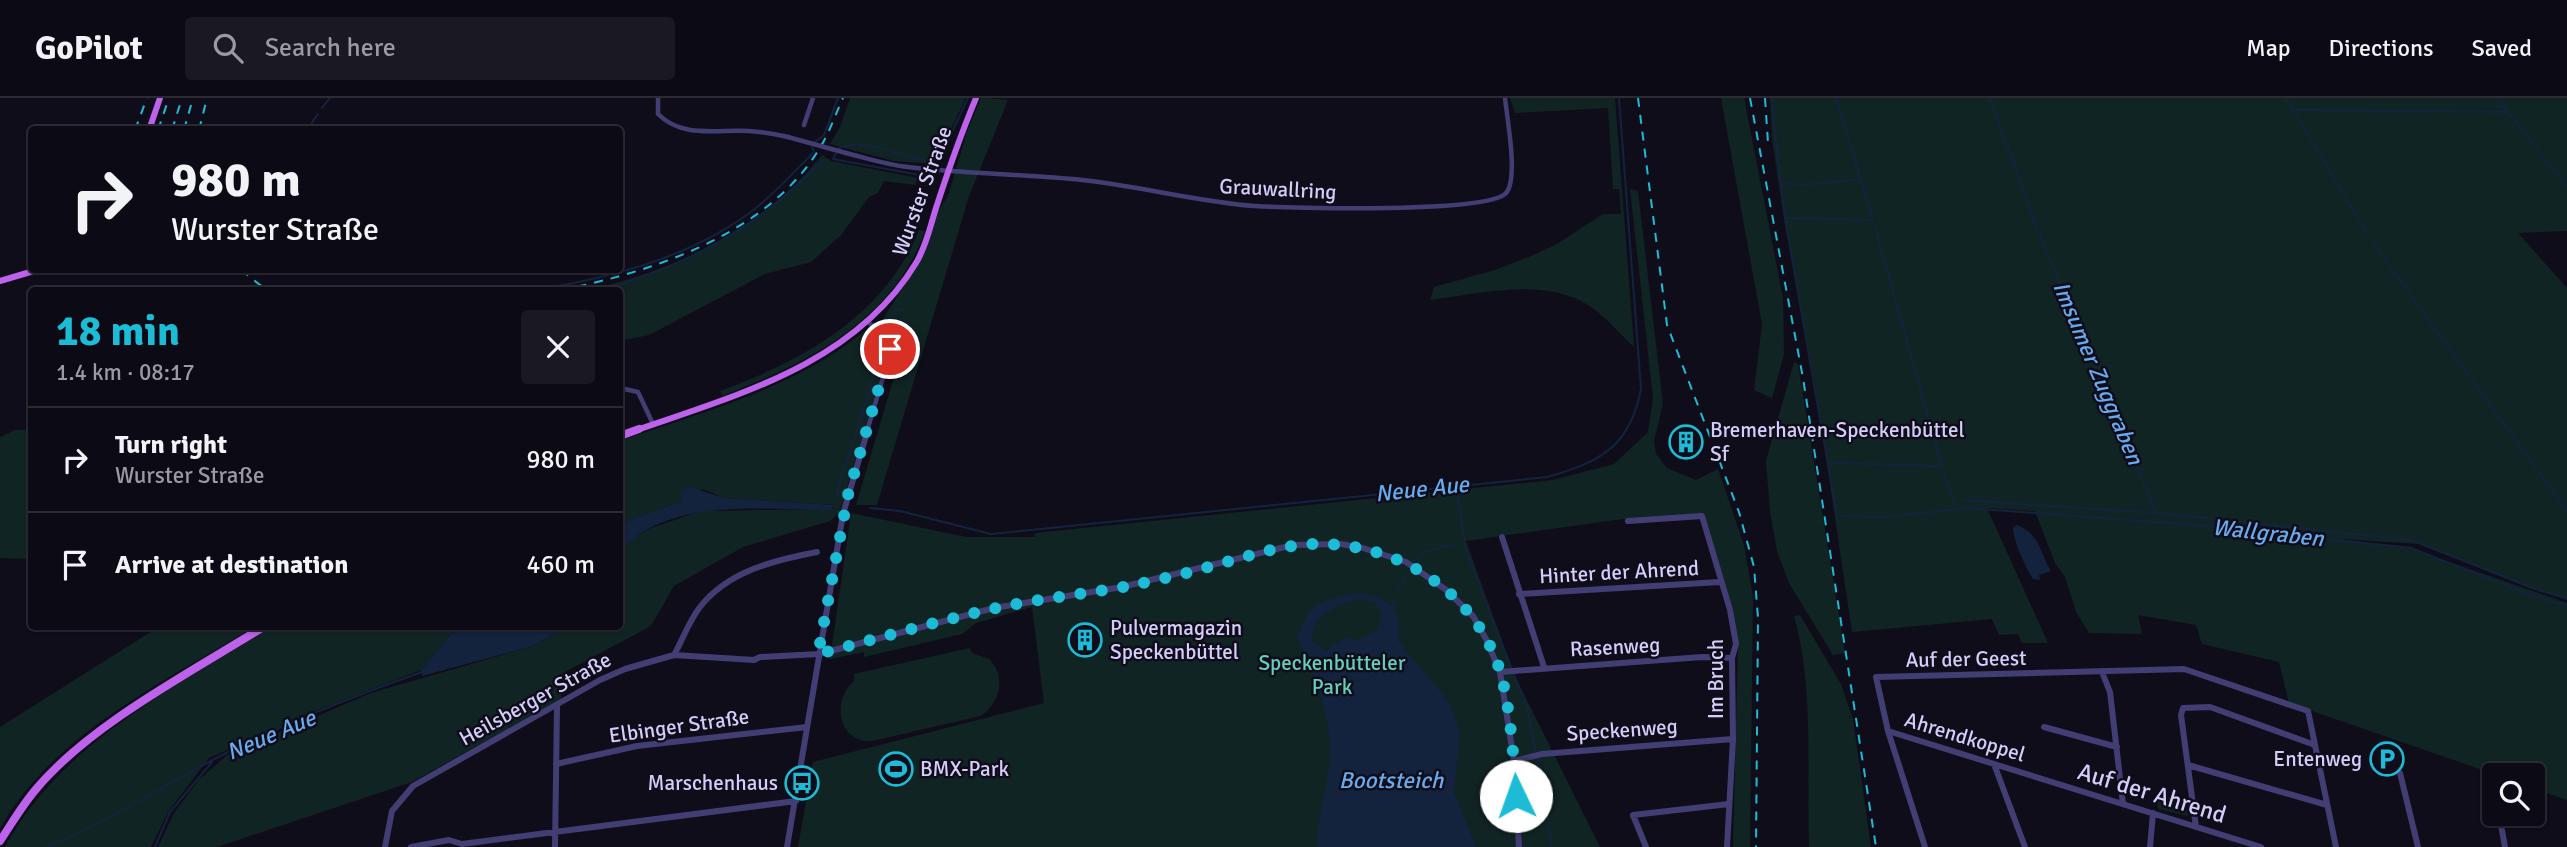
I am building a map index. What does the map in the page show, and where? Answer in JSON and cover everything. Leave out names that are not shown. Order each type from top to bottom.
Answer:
[{"type":"main road","points":[[150,126],[160,98]]},
{"type":"main road","name":"Wurster Straße","points":[[623,435],[757,388],[796,370],[832,349],[867,321],[895,291],[917,261],[976,98]]},
{"type":"main road","points":[[0,281],[28,273]]},
{"type":"main road","points":[[0,841],[36,788],[75,750],[119,718],[259,630]]},
{"type":"street","points":[[658,98],[658,114],[673,127],[686,130],[748,131],[788,137],[906,167],[949,170]]},
{"type":"street","points":[[804,125],[813,98]]},
{"type":"street","name":"Grauwallring","points":[[949,170],[1083,180],[1254,206],[1400,209],[1475,202],[1502,197],[1510,189],[1510,129],[1505,98]]},
{"type":"street","points":[[788,847],[818,654],[848,495],[889,357],[888,340],[867,321]]},
{"type":"street","points":[[623,389],[638,392],[653,424]]},
{"type":"street","name":"Im Bruch","points":[[1628,521],[1702,516],[1730,610],[1736,644],[1732,658],[1733,739],[1727,847]]},
{"type":"street","points":[[1502,537],[1544,667]]},
{"type":"street","name":"Heilsberger Straße","points":[[385,847],[392,811],[401,797],[413,786],[600,680],[649,661],[674,655],[754,660],[760,657],[818,654],[994,608],[1122,587],[1293,545],[1340,544],[1392,556],[1445,589],[1463,604],[1479,625],[1507,671],[1519,847]]},
{"type":"street","points":[[674,655],[695,614],[722,586],[758,567],[817,552]]},
{"type":"street","name":"Hinter der Ahrend","points":[[1519,594],[1720,582]]},
{"type":"street","name":"Rasenweg","points":[[1507,671],[1702,657],[1732,658]]},
{"type":"street","points":[[2123,804],[2110,692],[2102,672],[2184,669],[2308,711],[2336,847]]},
{"type":"street","name":"Auf der Geest","points":[[1888,731],[1876,677],[2102,672]]},
{"type":"street","points":[[555,847],[557,706]]},
{"type":"street","points":[[2196,827],[2181,715],[2183,708],[2210,707],[2315,745]]},
{"type":"street","name":"Elbinger Straße","points":[[556,764],[637,746],[807,727]]},
{"type":"street","points":[[2044,727],[2117,747]]},
{"type":"street","points":[[1888,731],[1925,847]]},
{"type":"street","name":"Ahrendkoppel","points":[[1888,731],[2031,776]]},
{"type":"street","name":"Speckenweg","points":[[1514,761],[1542,754],[1733,739]]},
{"type":"street","points":[[1994,764],[2025,847]]},
{"type":"street","points":[[2188,765],[2327,805]]},
{"type":"street","points":[[2400,773],[2418,847]]},
{"type":"street","name":"Auf der Ahrend","points":[[2031,776],[2261,847]]},
{"type":"street","points":[[411,847],[449,840],[462,844],[796,801]]},
{"type":"street","points":[[1646,847],[1633,816],[1729,804]]},
{"type":"street","points":[[2150,847],[2153,813]]},
{"type":"street","points":[[2501,826],[2505,847]]},
{"type":"green space","points":[[850,98],[966,98],[934,164],[894,161],[830,144],[840,127]]},
{"type":"green space","points":[[981,98],[1008,100],[969,196],[877,505],[856,505],[903,347],[891,330],[881,322],[921,259],[938,211],[948,196],[967,132]]},
{"type":"green space","points":[[1510,98],[1615,98],[1634,347],[1599,313],[1581,301],[1561,294],[1518,289],[1430,300],[1434,287],[1495,270],[1531,256],[1557,244],[1603,214],[1621,214],[1619,189],[1613,189],[1608,108],[1515,113]]},
{"type":"green space","points":[[1721,98],[1744,98],[1783,298],[1784,354],[1772,398],[1754,390],[1762,324]]},
{"type":"green space","points":[[1770,98],[2567,98],[2567,231],[2518,233],[2567,288],[2567,600],[2534,590],[2420,544],[2340,539],[2415,550],[2567,603],[2567,800],[2545,792],[2545,763],[2482,763],[2482,770],[2289,703],[2279,662],[2202,644],[2196,625],[2138,615],[2142,634],[2089,633],[2076,612],[2065,577],[2055,563],[2035,511],[1987,508],[2048,643],[2022,643],[2018,634],[1999,635],[1992,619],[1852,632],[1815,383],[1784,219],[1772,138]]},
{"type":"green space","points":[[822,155],[831,161],[918,178],[915,185],[884,181],[878,193],[869,197],[841,235],[811,262],[765,274],[649,335],[623,340],[623,287],[599,287],[653,271],[716,242],[746,224],[799,181]]},
{"type":"green space","name":"Speckenbütteler Park","points":[[1630,189],[1638,191],[1663,404],[1654,441],[1656,454],[1667,468],[1696,480],[1718,469],[1744,545],[1753,597],[1750,847],[1733,847],[1738,645],[1703,515],[1623,519],[1466,541],[1514,674],[1600,847],[798,847],[813,762],[1044,703],[1032,607],[976,623],[962,634],[864,657],[864,652],[830,659],[851,513],[966,537],[1035,537],[1035,533],[1553,480],[1614,464],[1648,432],[1653,398]]},
{"type":"green space","points":[[919,230],[925,231],[910,263],[891,291],[869,314],[815,353],[722,396],[720,391],[810,350],[863,311],[885,287],[904,260]]},
{"type":"green space","points":[[867,329],[883,341],[886,359],[839,513],[830,521],[743,547],[674,586],[651,626],[563,673],[561,699],[412,782],[217,847],[158,847],[174,813],[198,781],[227,755],[371,693],[533,646],[561,630],[623,630],[623,550],[629,541],[651,528],[701,511],[832,509],[833,505],[724,498],[702,489],[682,501],[623,522],[623,440],[749,396],[840,350]]},
{"type":"green space","points":[[1794,362],[1798,364],[1845,653],[1833,655],[1789,583],[1777,551],[1770,512],[1766,461]]},
{"type":"green space","points":[[15,430],[28,430],[28,559],[0,558],[0,437]]},
{"type":"green space","points":[[1800,615],[1841,684],[1853,719],[1871,847],[1809,847],[1807,700],[1794,616]]},
{"type":"green space","points":[[154,630],[249,630],[148,690],[80,738],[49,765],[22,796],[0,829],[0,727]]},
{"type":"green space","points":[[267,630],[454,630],[421,670],[315,711],[209,758],[168,812],[151,847],[5,847],[28,810],[57,777],[124,720]]},
{"type":"green space","points":[[970,648],[972,653],[989,659],[998,674],[997,697],[981,716],[872,741],[861,740],[845,728],[842,699],[854,681],[854,674]]},
{"type":"green space","points":[[2156,794],[2186,801],[2188,816],[2158,809]]},
{"type":"water","points":[[687,486],[724,498],[833,505],[832,510],[718,510],[688,515],[662,523],[638,535],[623,551],[623,522],[682,501],[680,492]]},
{"type":"water","points":[[2017,525],[2035,539],[2051,571],[2039,575],[2040,580],[2033,579],[2020,554],[2013,528]]},
{"type":"water","name":"Bootsteich","points":[[1362,593],[1381,599],[1393,608],[1397,614],[1398,641],[1449,702],[1460,732],[1454,792],[1476,847],[1317,847],[1330,759],[1329,732],[1319,690],[1297,638],[1306,617],[1316,606],[1331,599]],"holes":[[[1359,599],[1375,603],[1382,614],[1378,630],[1355,641],[1345,637],[1326,651],[1312,641],[1316,624],[1327,612]]]},
{"type":"water","points":[[454,630],[561,630],[533,646],[422,676],[421,670]]},
{"type":"waterway","points":[[322,108],[330,98]]},
{"type":"waterway","points":[[815,142],[824,135],[838,98]]},
{"type":"waterway","points":[[938,162],[968,98]]},
{"type":"waterway","name":"Neue Aue","points":[[1456,486],[1547,477],[1582,465],[1610,449],[1629,425],[1636,409],[1641,389],[1619,98]]},
{"type":"waterway","name":"Wallgraben","points":[[1771,98],[1785,218],[1837,516],[1886,517],[1968,508],[2196,525],[2411,548],[2525,593],[2567,606]]},
{"type":"waterway","points":[[1787,218],[1873,220],[1836,98]]},
{"type":"waterway","name":"Imsumer Zuggraben","points":[[1990,98],[2037,229]]},
{"type":"waterway","points":[[2286,98],[2293,110]]},
{"type":"waterway","points":[[2497,98],[2507,111]]},
{"type":"waterway","points":[[2293,110],[2508,112],[2567,187]]},
{"type":"waterway","points":[[2293,110],[2369,237]]},
{"type":"waterway","points":[[310,126],[318,114]]},
{"type":"waterway","points":[[839,148],[849,145],[871,146],[925,161]]},
{"type":"waterway","points":[[623,271],[679,252],[732,225],[786,181],[814,152],[812,147]]},
{"type":"waterway","points":[[836,153],[833,159],[919,175]]},
{"type":"waterway","points":[[611,287],[664,269],[721,241],[774,205],[822,161]]},
{"type":"waterway","points":[[1782,183],[1802,185],[1860,179]]},
{"type":"waterway","points":[[1831,463],[1942,466],[1875,227]]},
{"type":"waterway","name":"Imsumer Zuggraben","points":[[2039,233],[2156,512]]},
{"type":"waterway","points":[[2373,243],[2567,511]]},
{"type":"waterway","points":[[552,287],[616,273]]},
{"type":"waterway","points":[[271,286],[280,287]]},
{"type":"waterway","points":[[884,323],[895,311],[902,309]]},
{"type":"waterway","points":[[836,497],[879,359],[878,352],[865,343],[870,334]]},
{"type":"waterway","points":[[1943,472],[1955,504]]},
{"type":"waterway","name":"Neue Aue","points":[[870,508],[900,511],[991,534],[1456,486]]},
{"type":"waterway","points":[[1456,486],[1466,551],[1527,708],[1536,753]]},
{"type":"waterway","points":[[1963,500],[2156,513],[2411,540],[2533,588],[2567,598]]},
{"type":"waterway","points":[[1412,562],[1423,553],[1453,544]]},
{"type":"waterway","points":[[1397,592],[1405,576]]},
{"type":"waterway","points":[[1393,607],[1395,599]]},
{"type":"waterway","name":"Neue Aue","points":[[46,847],[70,837],[253,740],[325,708],[422,672]]},
{"type":"waterway","points":[[1537,759],[1552,847]]},
{"type":"waterway","points":[[155,847],[170,812],[212,762]]},
{"type":"railway","points":[[136,126],[147,98]]},
{"type":"railway","points":[[159,126],[169,98]]},
{"type":"railway","points":[[173,126],[182,98]]},
{"type":"railway","points":[[185,126],[193,98]]},
{"type":"railway","points":[[200,126],[207,98]]},
{"type":"railway","points":[[575,287],[674,258],[711,242],[746,222],[777,198],[804,170],[826,137],[843,98]]},
{"type":"railway","points":[[1638,98],[1667,325],[1739,512],[1754,567],[1758,618],[1756,847]]},
{"type":"railway","points":[[1750,98],[1803,378],[1876,847]]},
{"type":"railway","points":[[1765,98],[1768,143]]},
{"type":"railway","points":[[245,273],[265,287]]},
{"type":"place","name":"Bremerhaven-Speckenbüttel Sf","points":[[1686,442]]},
{"type":"place","name":"Pulvermagazin Speckenbüttel","points":[[1085,640]]},
{"type":"place","name":"Entenweg","points":[[2387,759]]},
{"type":"place","name":"BMX-Park","points":[[896,769]]},
{"type":"place","name":"Marschenhaus","points":[[802,783]]},
{"type":"route","points":[[890,349],[848,495],[818,654],[994,608],[1122,587],[1293,545],[1340,544],[1363,548],[1406,562],[1426,575],[1463,604],[1479,625],[1500,672],[1514,761],[1516,796]]}]
